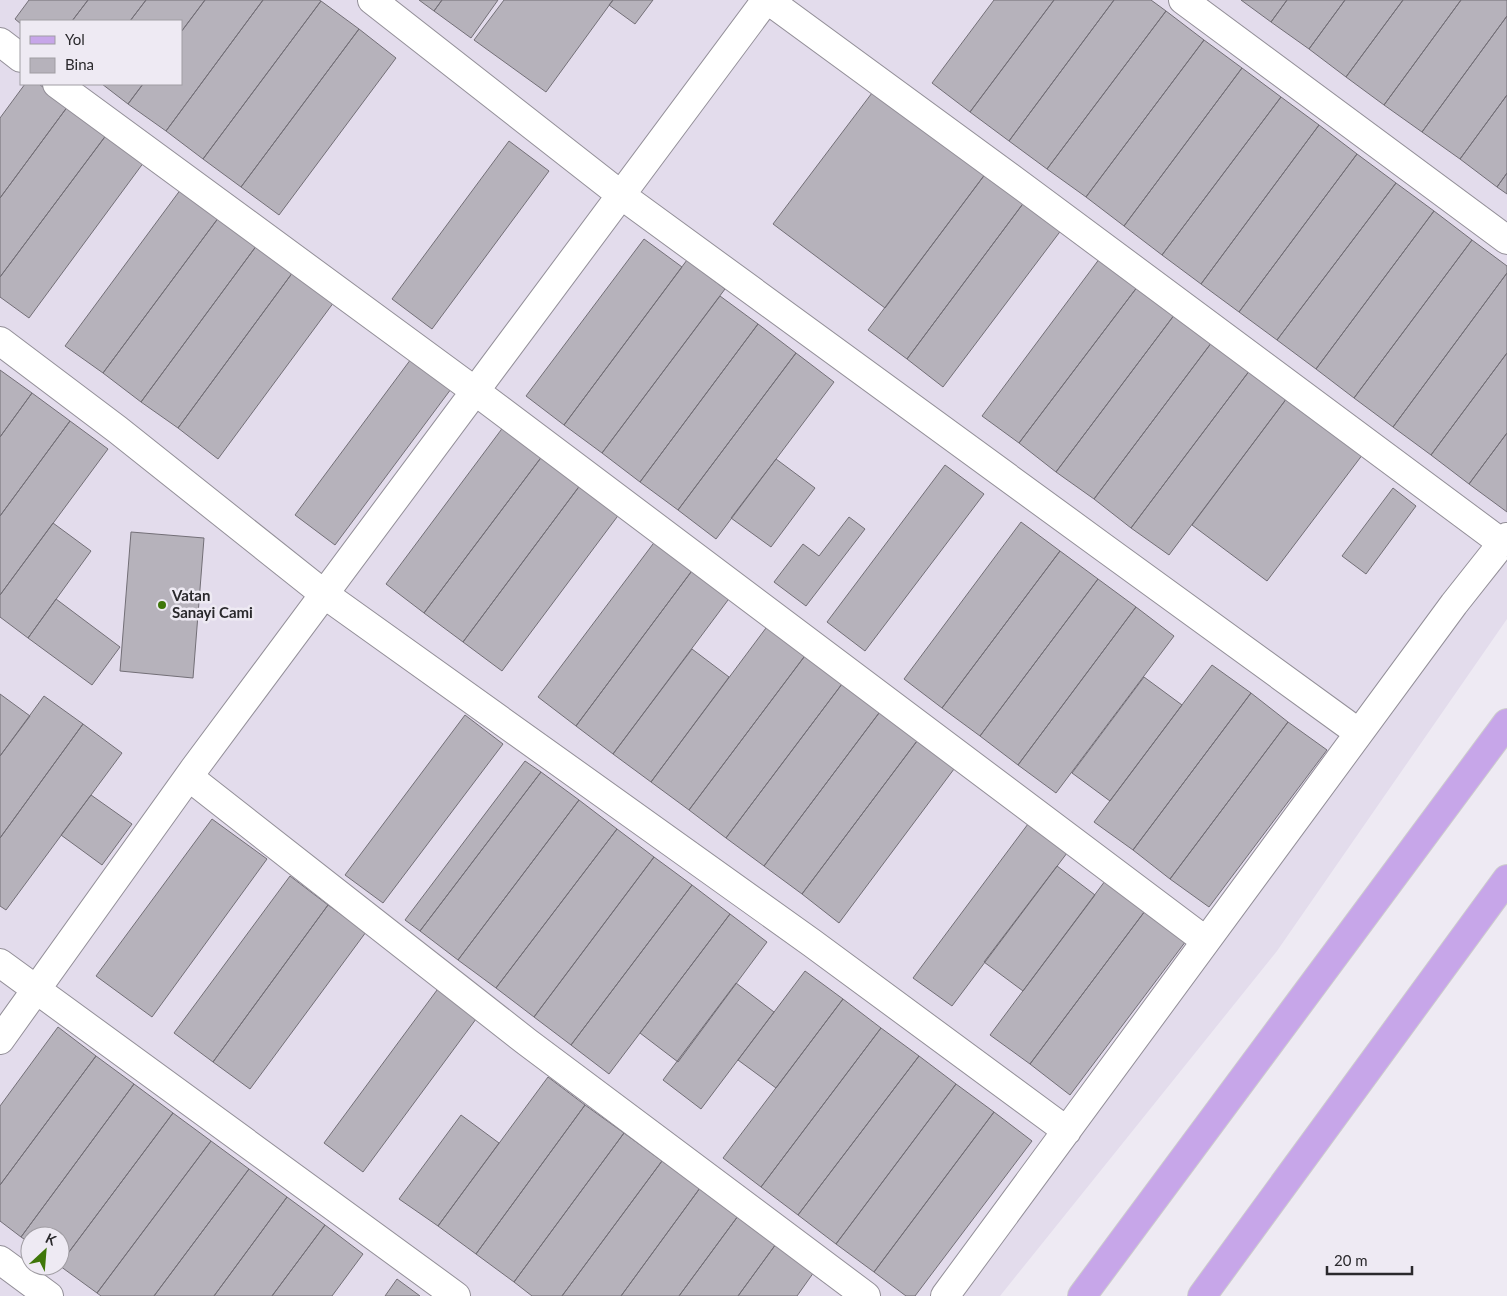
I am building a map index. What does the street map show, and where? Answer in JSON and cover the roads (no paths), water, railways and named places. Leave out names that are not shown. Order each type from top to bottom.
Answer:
[{"type":"main road","points":[[1082,1296],[1507,723]]},
{"type":"main road","points":[[1202,1296],[1507,879]]},
{"type":"street","points":[[372,0],[621,195],[1086,536],[1359,733]]},
{"type":"street","points":[[0,1040],[189,777],[767,0],[1504,540],[1454,604],[946,1296]]},
{"type":"street","points":[[1183,0],[1507,240]]},
{"type":"street","points":[[0,42],[20,57]]},
{"type":"street","points":[[58,85],[475,391],[1206,941]]},
{"type":"street","points":[[0,341],[118,430],[324,594],[812,943],[1067,1131]]},
{"type":"street","points":[[189,777],[527,1042],[866,1296]]},
{"type":"street","points":[[0,963],[456,1296]]},
{"type":"street","points":[[0,1260],[49,1296]]},
{"type":"place","name":"Vatan Sanayi Cami","points":[[162,605]]}]
